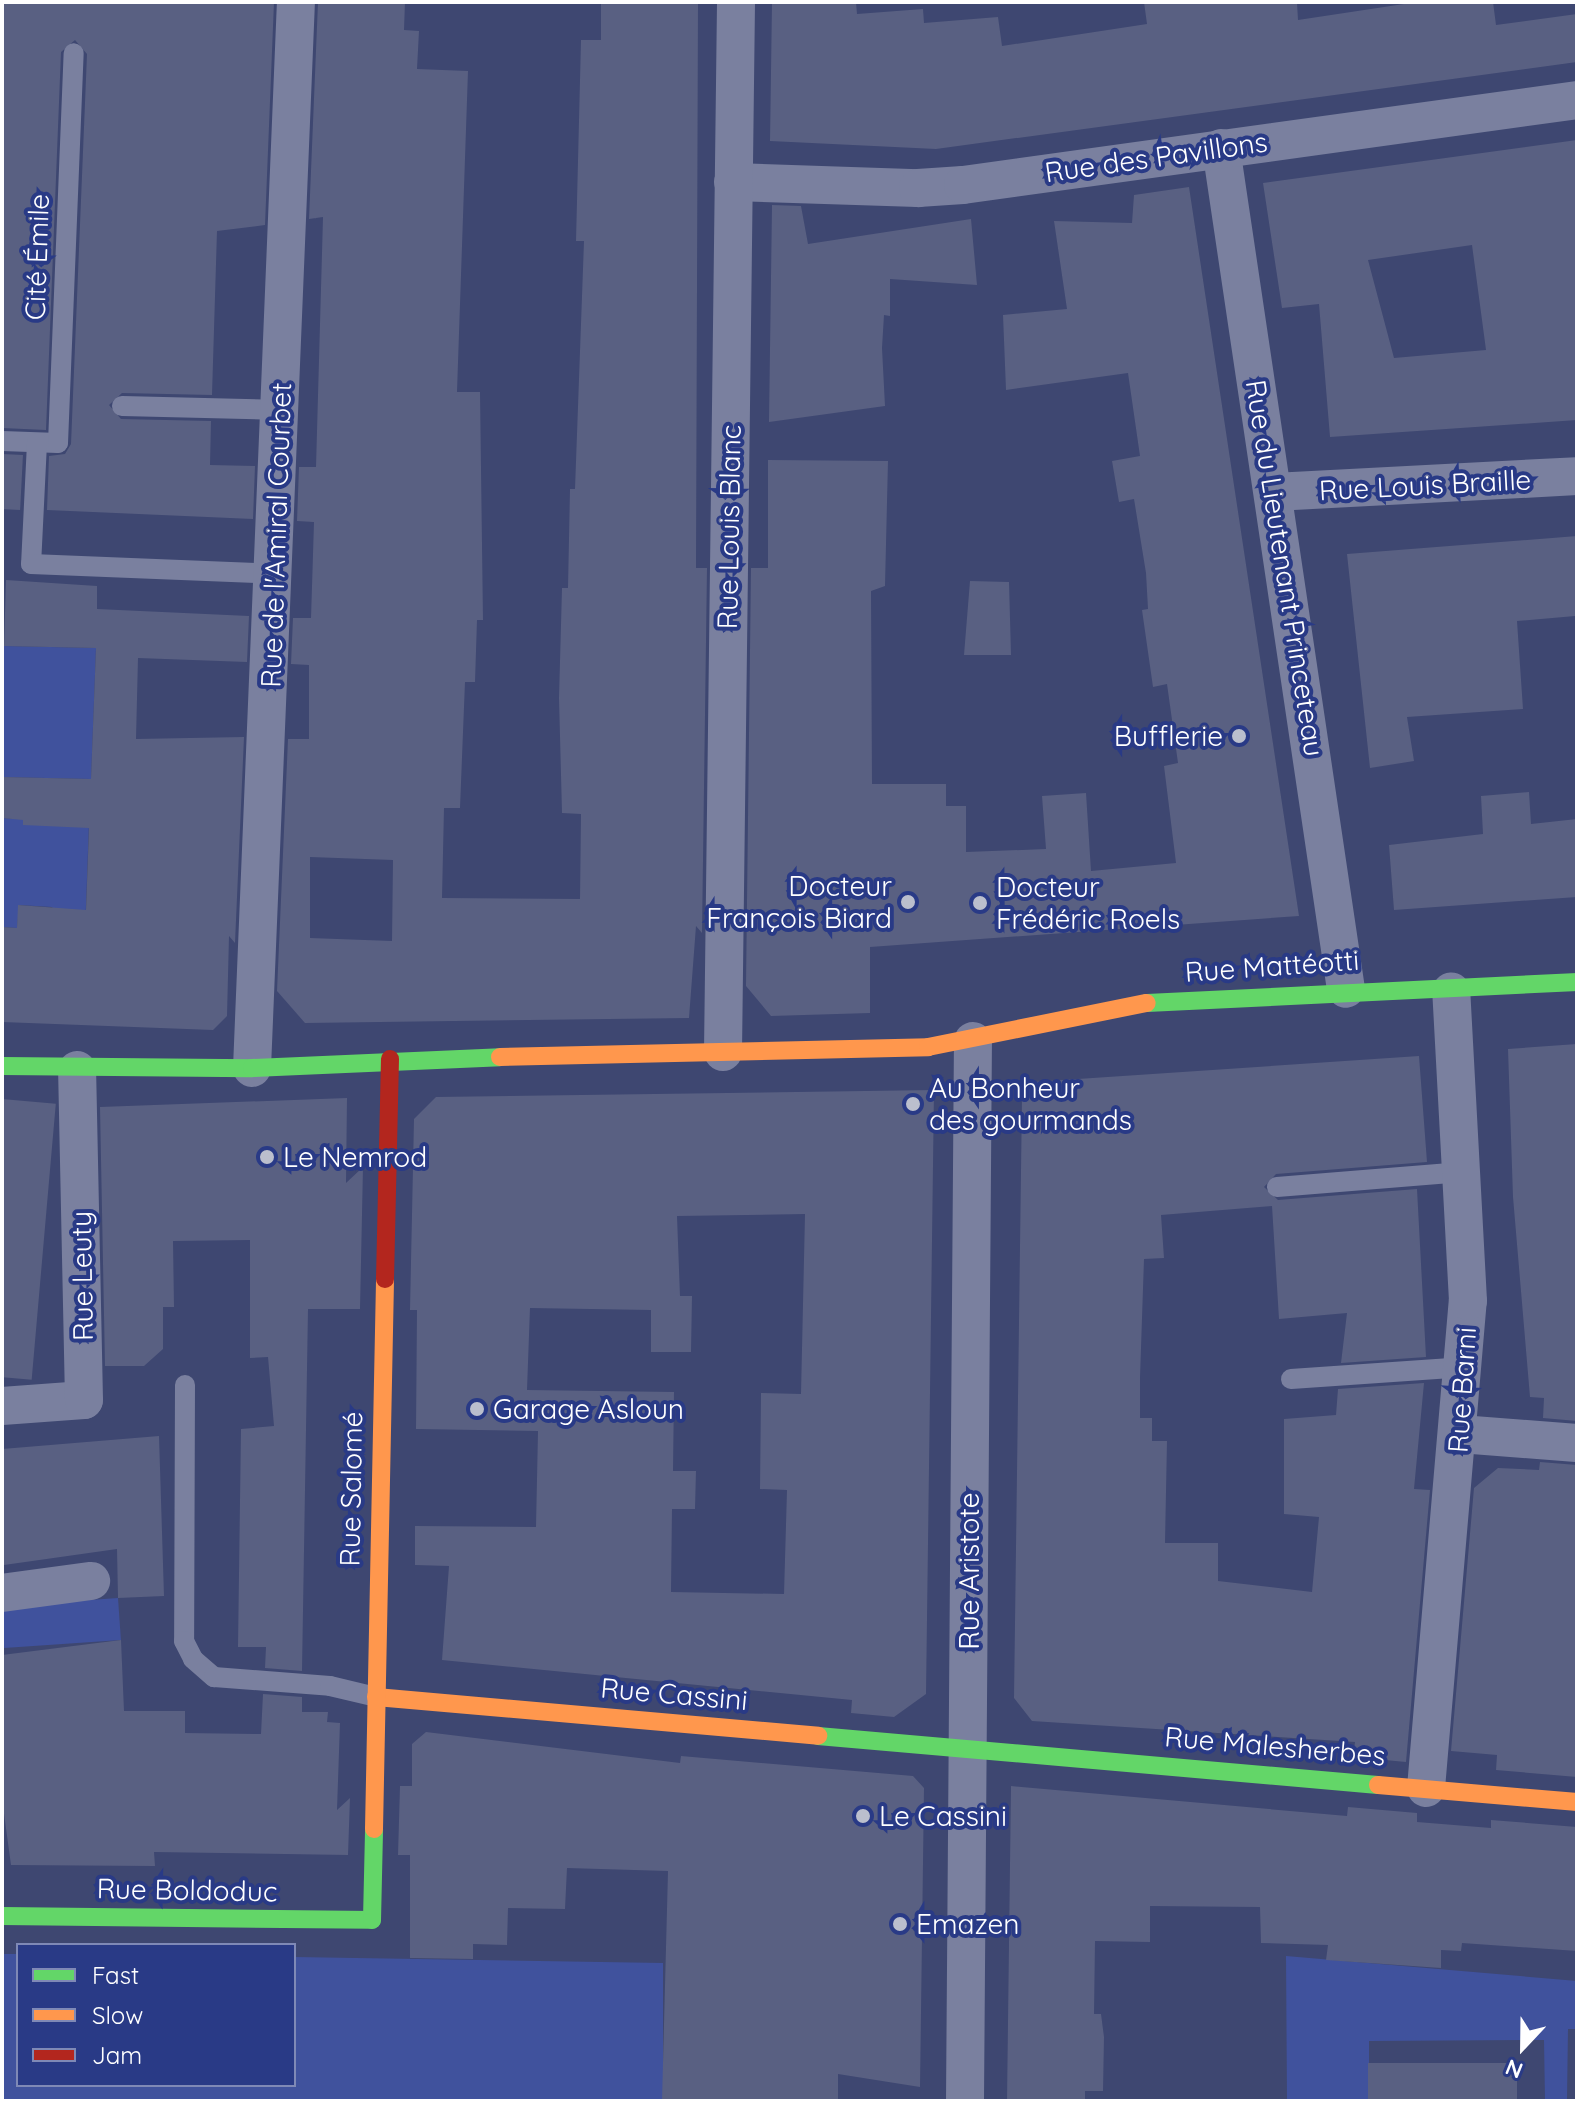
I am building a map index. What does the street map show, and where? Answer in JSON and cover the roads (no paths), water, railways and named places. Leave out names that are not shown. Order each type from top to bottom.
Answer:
[{"type":"street","name":"Rue de l'Amiral Courbet","points":[[252,1068],[282,410],[296,2]]},
{"type":"street","name":"Rue Louis Blanc","points":[[723,1052],[736,2]]},
{"type":"street","name":"Rue des Pavillons","points":[[733,182],[918,188],[1577,100]]},
{"type":"street","name":"Rue du Lieutenant Princeteau","points":[[1221,148],[1346,989]]},
{"type":"street","name":"Rue Louis Braille","points":[[1274,492],[1577,476]]},
{"type":"street","name":"Rue Mattéotti","points":[[2,1066],[77,1070],[252,1068],[390,1059],[928,1047],[973,1041],[1159,1001],[1346,989],[1451,991],[1577,982]]},
{"type":"street","name":"Rue Barni","points":[[1426,1788],[1466,1367],[1462,1172],[1451,991]]},
{"type":"street","name":"Rue Aristote","points":[[965,2101],[973,1041]]},
{"type":"street","name":"Rue Salomé","points":[[372,1920],[390,1059]]},
{"type":"street","name":"Rue Leuty","points":[[2,1406],[84,1400],[77,1070]]},
{"type":"street","points":[[1460,1434],[1577,1443]]},
{"type":"street","points":[[2,1593],[91,1581]]},
{"type":"street","name":"Rue Cassini","points":[[376,1697],[968,1747]]},
{"type":"street","name":"Rue Malesherbes","points":[[968,1747],[1577,1802]]},
{"type":"street","name":"Rue Boldoduc","points":[[2,1916],[372,1920]]},
{"type":"lane","name":"Cité Émile","points":[[37,443],[58,443],[74,53]]},
{"type":"lane","points":[[122,406],[282,410]]},
{"type":"lane","points":[[2,441],[37,443],[31,564],[275,574]]},
{"type":"lane","points":[[1277,1187],[1462,1172]]},
{"type":"lane","points":[[1291,1379],[1466,1367]]},
{"type":"lane","points":[[185,1385],[184,1641],[193,1659],[214,1677],[330,1686],[376,1697]]},
{"type":"place","name":"Bufflerie","points":[[1239,736]]},
{"type":"place","name":"Docteur François Biard","points":[[908,902]]},
{"type":"place","name":"Docteur Frédéric Roels","points":[[980,903]]},
{"type":"place","name":"Au Bonheur des gourmands","points":[[913,1104]]},
{"type":"place","name":"Le Nemrod","points":[[267,1157]]},
{"type":"place","name":"Garage Asloun","points":[[477,1409]]},
{"type":"place","name":"Le Cassini","points":[[863,1816]]},
{"type":"place","name":"Emazen","points":[[900,1924]]}]
